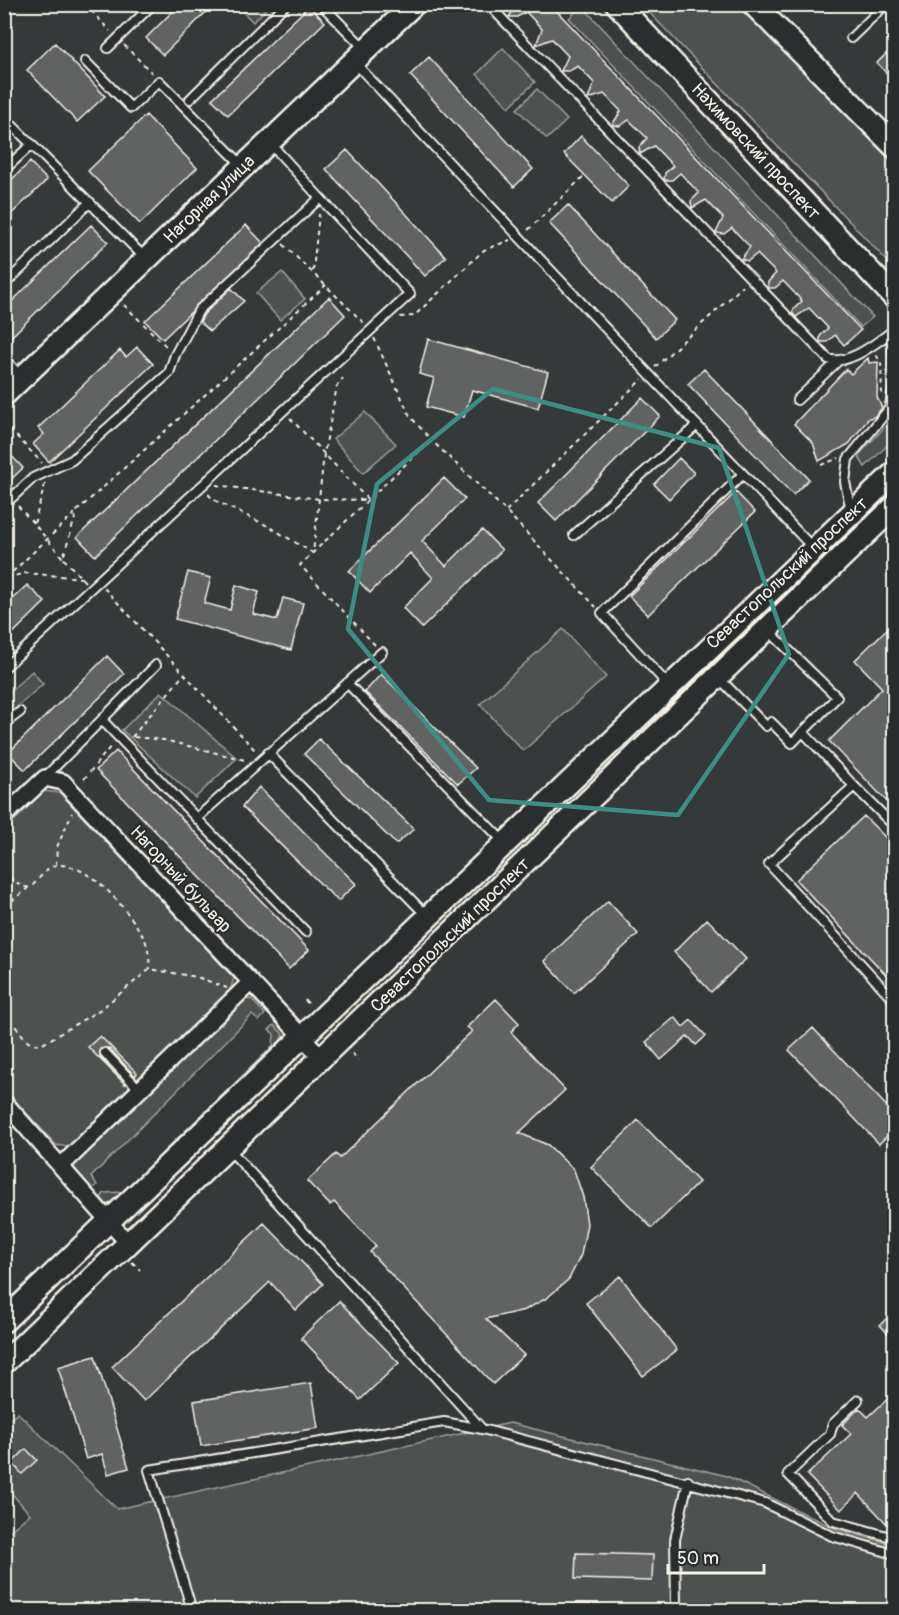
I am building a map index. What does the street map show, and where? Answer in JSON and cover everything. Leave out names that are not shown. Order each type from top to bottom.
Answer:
[{"type":"main road","name":"Нагорная улица","points":[[4,395],[414,4]]},
{"type":"main road","name":"Нахимовский проспект","points":[[617,4],[893,294]]},
{"type":"main road","points":[[753,4],[894,146]]},
{"type":"main road","name":"Севастопольский проспект","points":[[4,1321],[894,473]]},
{"type":"main road","name":"Севастопольский проспект","points":[[4,1363],[894,507]]},
{"type":"street","name":"Нагорный бульвар","points":[[45,778],[63,782],[322,1058]]},
{"type":"street","points":[[4,816],[45,778]]},
{"type":"street","points":[[62,1165],[251,982]]},
{"type":"street","points":[[6,1106],[62,1165],[128,1243]]},
{"type":"lane","points":[[108,48],[153,4]]},
{"type":"lane","points":[[190,99],[286,4]]},
{"type":"lane","points":[[321,4],[359,56],[520,236],[813,548]]},
{"type":"lane","points":[[488,4],[828,359],[837,362]]},
{"type":"lane","points":[[851,38],[886,4]]},
{"type":"lane","points":[[85,61],[131,108],[159,81],[243,166]]},
{"type":"lane","points":[[4,117],[146,259]]},
{"type":"lane","points":[[4,668],[410,294],[268,142]]},
{"type":"lane","points":[[4,170],[32,144]]},
{"type":"lane","points":[[4,505],[33,478],[72,460],[170,373],[174,355],[199,310],[320,198]]},
{"type":"lane","points":[[4,285],[90,202]]},
{"type":"lane","points":[[797,400],[837,362],[893,332],[894,359]]},
{"type":"lane","points":[[4,358],[22,378]]},
{"type":"lane","points":[[851,513],[845,482],[848,459],[889,409],[894,386]]},
{"type":"lane","points":[[574,535],[697,425]]},
{"type":"lane","points":[[669,686],[602,613],[743,474]]},
{"type":"lane","points":[[718,677],[792,743],[837,697],[767,629]]},
{"type":"lane","points":[[197,818],[382,652]]},
{"type":"lane","points":[[45,778],[156,665]]},
{"type":"lane","points":[[347,683],[505,842]]},
{"type":"lane","points":[[4,724],[20,712]]},
{"type":"lane","points":[[102,720],[306,932]]},
{"type":"lane","points":[[803,732],[894,826]]},
{"type":"lane","points":[[262,758],[427,916]]},
{"type":"lane","points":[[854,786],[769,864],[894,1000]]},
{"type":"lane","points":[[105,1053],[140,1090]]},
{"type":"lane","points":[[228,1148],[482,1429]]},
{"type":"lane","points":[[858,1400],[833,1424],[830,1434],[788,1474],[833,1521],[894,1538]]},
{"type":"lane","points":[[192,1611],[149,1470],[444,1422],[482,1429],[688,1481],[765,1503],[832,1536],[894,1554]]},
{"type":"lane","points":[[676,1603],[675,1540],[688,1481]]},
{"type":"path","points":[[382,319],[414,316],[484,250],[520,236],[585,175]]},
{"type":"path","points":[[313,271],[320,198]]},
{"type":"path","points":[[277,238],[313,271],[370,330],[410,416],[431,440],[506,511],[602,613]]},
{"type":"path","points":[[506,511],[648,373],[751,279]]},
{"type":"path","points":[[5,578],[326,285]]},
{"type":"path","points":[[111,292],[174,355]]},
{"type":"path","points":[[869,346],[881,362],[880,394],[884,405]]},
{"type":"path","points":[[313,553],[324,454],[336,386],[342,378]]},
{"type":"path","points":[[282,411],[370,501]]},
{"type":"path","points":[[4,423],[49,471],[34,524]]},
{"type":"path","points":[[382,652],[300,565],[370,501],[431,440]]},
{"type":"path","points":[[821,465],[844,455],[841,463]]},
{"type":"path","points":[[202,485],[319,499],[370,501]]},
{"type":"path","points":[[202,485],[214,500],[268,526],[313,553]]},
{"type":"path","points":[[11,498],[91,588]]},
{"type":"path","points":[[63,558],[77,511]]},
{"type":"path","points":[[5,578],[25,573],[82,579]]},
{"type":"path","points":[[98,582],[262,758]]},
{"type":"path","points":[[132,737],[184,674]]},
{"type":"path","points":[[84,779],[119,736],[164,740],[262,758]]},
{"type":"path","points":[[56,865],[57,847],[74,810]]},
{"type":"path","points":[[4,907],[31,887],[47,869],[56,865],[86,872],[100,882],[145,939],[150,969]]},
{"type":"path","points":[[4,870],[20,886],[31,887]]},
{"type":"path","points":[[4,1012],[28,1042],[41,1045],[101,1009],[150,969],[197,977],[235,990]]},
{"type":"highlighted area","points":[[493,389],[719,448],[789,654],[678,815],[489,800],[348,629],[377,484]]},
{"type":"shaded area","points":[[270,5],[253,22],[237,6]]},
{"type":"shaded area","points":[[642,5],[741,5],[894,164],[894,268]]},
{"type":"shaded area","points":[[582,6],[873,317],[861,327],[569,18]]},
{"type":"shaded area","points":[[503,48],[535,82],[509,107],[477,74]]},
{"type":"shaded area","points":[[537,89],[567,120],[547,139],[517,109]]},
{"type":"shaded area","points":[[282,272],[305,299],[280,320],[256,293]]},
{"type":"shaded area","points":[[365,412],[396,444],[363,473],[333,439]]},
{"type":"shaded area","points":[[890,421],[894,423],[894,439],[865,467],[858,456]]},
{"type":"shaded area","points":[[563,629],[606,677],[523,751],[480,704]]},
{"type":"shaded area","points":[[32,671],[43,684],[8,715],[5,712],[5,696]]},
{"type":"shaded area","points":[[161,692],[237,758],[195,798],[122,730]]},
{"type":"shaded area","points":[[44,791],[60,793],[234,978],[230,991],[68,1147],[56,1145],[5,1090],[5,830]]},
{"type":"shaded area","points":[[251,999],[265,1014],[259,1021],[252,1015],[91,1177],[97,1185],[92,1189],[74,1168],[75,1162],[243,1000]]},
{"type":"shaded area","points":[[274,1025],[283,1034],[281,1040],[114,1205],[106,1204],[101,1198],[104,1193],[122,1192],[273,1046],[274,1034],[269,1030]]},
{"type":"shaded area","points":[[18,1413],[117,1509],[510,1423],[727,1476],[836,1529],[894,1545],[894,1610],[617,1610],[587,1604],[536,1610],[5,1610],[5,1535],[30,1514],[5,1486],[4,1424]]},
{"type":"shaded area","points":[[581,1603],[604,1605],[617,1610],[536,1610]]},
{"type":"building","points":[[180,4],[214,4],[163,55],[146,38]]},
{"type":"building","points":[[517,4],[550,4],[861,330],[844,345],[835,335],[827,342],[820,342],[820,336],[828,328],[809,308],[796,317],[792,313],[802,301],[783,281],[775,288],[768,288],[768,282],[776,273],[757,254],[748,261],[741,259],[750,247],[732,228],[724,234],[716,233],[723,218],[706,200],[692,208],[691,201],[699,193],[680,173],[672,180],[664,180],[665,173],[673,166],[654,146],[640,154],[639,147],[647,138],[629,120],[620,126],[612,125],[621,111],[604,94],[588,99],[594,83],[578,66],[569,71],[561,71],[568,56],[552,39],[536,45],[542,29],[526,12],[517,17],[509,17]]},
{"type":"building","points":[[309,6],[325,22],[228,115],[212,99]]},
{"type":"building","points":[[55,43],[105,96],[77,122],[27,70]]},
{"type":"building","points":[[894,46],[894,81],[877,63]]},
{"type":"building","points":[[429,57],[533,169],[514,187],[410,75]]},
{"type":"building","points":[[146,115],[197,168],[140,224],[88,171]]},
{"type":"building","points":[[581,136],[629,186],[612,203],[564,154]]},
{"type":"building","points":[[347,150],[446,257],[425,276],[326,169]]},
{"type":"building","points":[[30,162],[47,180],[4,221],[4,187]]},
{"type":"building","points":[[568,205],[675,320],[656,338],[549,223]]},
{"type":"building","points":[[91,225],[108,242],[11,337],[4,330],[4,309]]},
{"type":"building","points":[[246,225],[263,243],[163,339],[145,321]]},
{"type":"building","points":[[231,288],[244,301],[210,331],[200,322],[204,314]]},
{"type":"building","points":[[329,297],[345,315],[95,556],[77,537]]},
{"type":"building","points":[[428,339],[548,372],[538,408],[472,390],[464,417],[426,407],[434,378],[419,374]]},
{"type":"building","points":[[137,347],[153,364],[49,462],[33,444],[44,434],[38,428],[120,350],[126,357]]},
{"type":"building","points":[[868,358],[869,363],[878,362],[877,397],[882,408],[874,417],[869,418],[849,444],[819,461],[813,443],[794,424],[846,369],[851,374]]},
{"type":"building","points":[[704,369],[809,479],[793,495],[688,384]]},
{"type":"building","points":[[642,398],[660,416],[556,521],[538,503]]},
{"type":"building","points":[[4,448],[23,468],[4,486]]},
{"type":"building","points":[[679,458],[694,473],[669,499],[654,484]]},
{"type":"building","points":[[444,478],[465,499],[422,541],[446,566],[482,530],[502,550],[422,628],[403,608],[433,578],[410,553],[370,593],[349,571]]},
{"type":"building","points":[[736,492],[755,512],[648,615],[629,596]]},
{"type":"building","points":[[188,572],[211,578],[204,603],[230,610],[236,585],[259,592],[253,614],[277,620],[283,598],[303,603],[291,650],[175,619]]},
{"type":"building","points":[[27,585],[45,602],[4,642],[4,607]]},
{"type":"building","points":[[894,622],[894,809],[829,741],[882,688],[855,660]]},
{"type":"building","points":[[107,656],[124,674],[25,770],[8,753]]},
{"type":"building","points":[[381,674],[476,768],[458,784],[365,692]]},
{"type":"building","points":[[319,739],[414,829],[396,844],[304,754]]},
{"type":"building","points":[[116,751],[309,950],[289,969],[96,770]]},
{"type":"building","points":[[259,787],[356,884],[338,901],[242,807]]},
{"type":"building","points":[[864,816],[886,838],[894,832],[894,983],[796,880]]},
{"type":"building","points":[[608,901],[638,934],[574,993],[544,961]]},
{"type":"building","points":[[707,919],[746,959],[711,992],[674,952]]},
{"type":"building","points":[[496,999],[519,1023],[511,1032],[565,1090],[519,1133],[548,1145],[574,1170],[583,1197],[587,1224],[581,1255],[569,1279],[547,1298],[525,1310],[486,1319],[524,1355],[493,1384],[370,1252],[376,1246],[334,1202],[330,1205],[307,1181],[336,1154],[340,1158],[472,1031],[467,1027]]},
{"type":"building","points":[[675,1017],[683,1027],[691,1020],[706,1036],[696,1045],[688,1036],[661,1060],[646,1042]]},
{"type":"building","points":[[813,1028],[894,1114],[894,1129],[879,1144],[789,1050]]},
{"type":"building","points":[[100,1036],[137,1073],[135,1076],[109,1048],[100,1049],[100,1057],[126,1085],[88,1047]]},
{"type":"building","points":[[638,1120],[699,1182],[652,1228],[591,1167]]},
{"type":"building","points":[[264,1223],[323,1284],[296,1310],[270,1282],[144,1401],[112,1367]]},
{"type":"building","points":[[620,1276],[677,1350],[643,1376],[586,1303]]},
{"type":"building","points":[[339,1301],[399,1363],[360,1400],[301,1338]]},
{"type":"building","points":[[894,1311],[894,1340],[880,1325]]},
{"type":"building","points":[[95,1356],[129,1468],[108,1474],[102,1454],[86,1459],[58,1367]]},
{"type":"building","points":[[311,1383],[318,1428],[201,1446],[194,1401]]},
{"type":"building","points":[[894,1393],[894,1515],[886,1523],[858,1493],[841,1510],[807,1475],[851,1434],[842,1425],[859,1408],[868,1417]]},
{"type":"building","points":[[26,1449],[37,1460],[22,1474],[12,1463]]},
{"type":"building","points":[[576,1553],[653,1555],[652,1581],[575,1579]]}]
